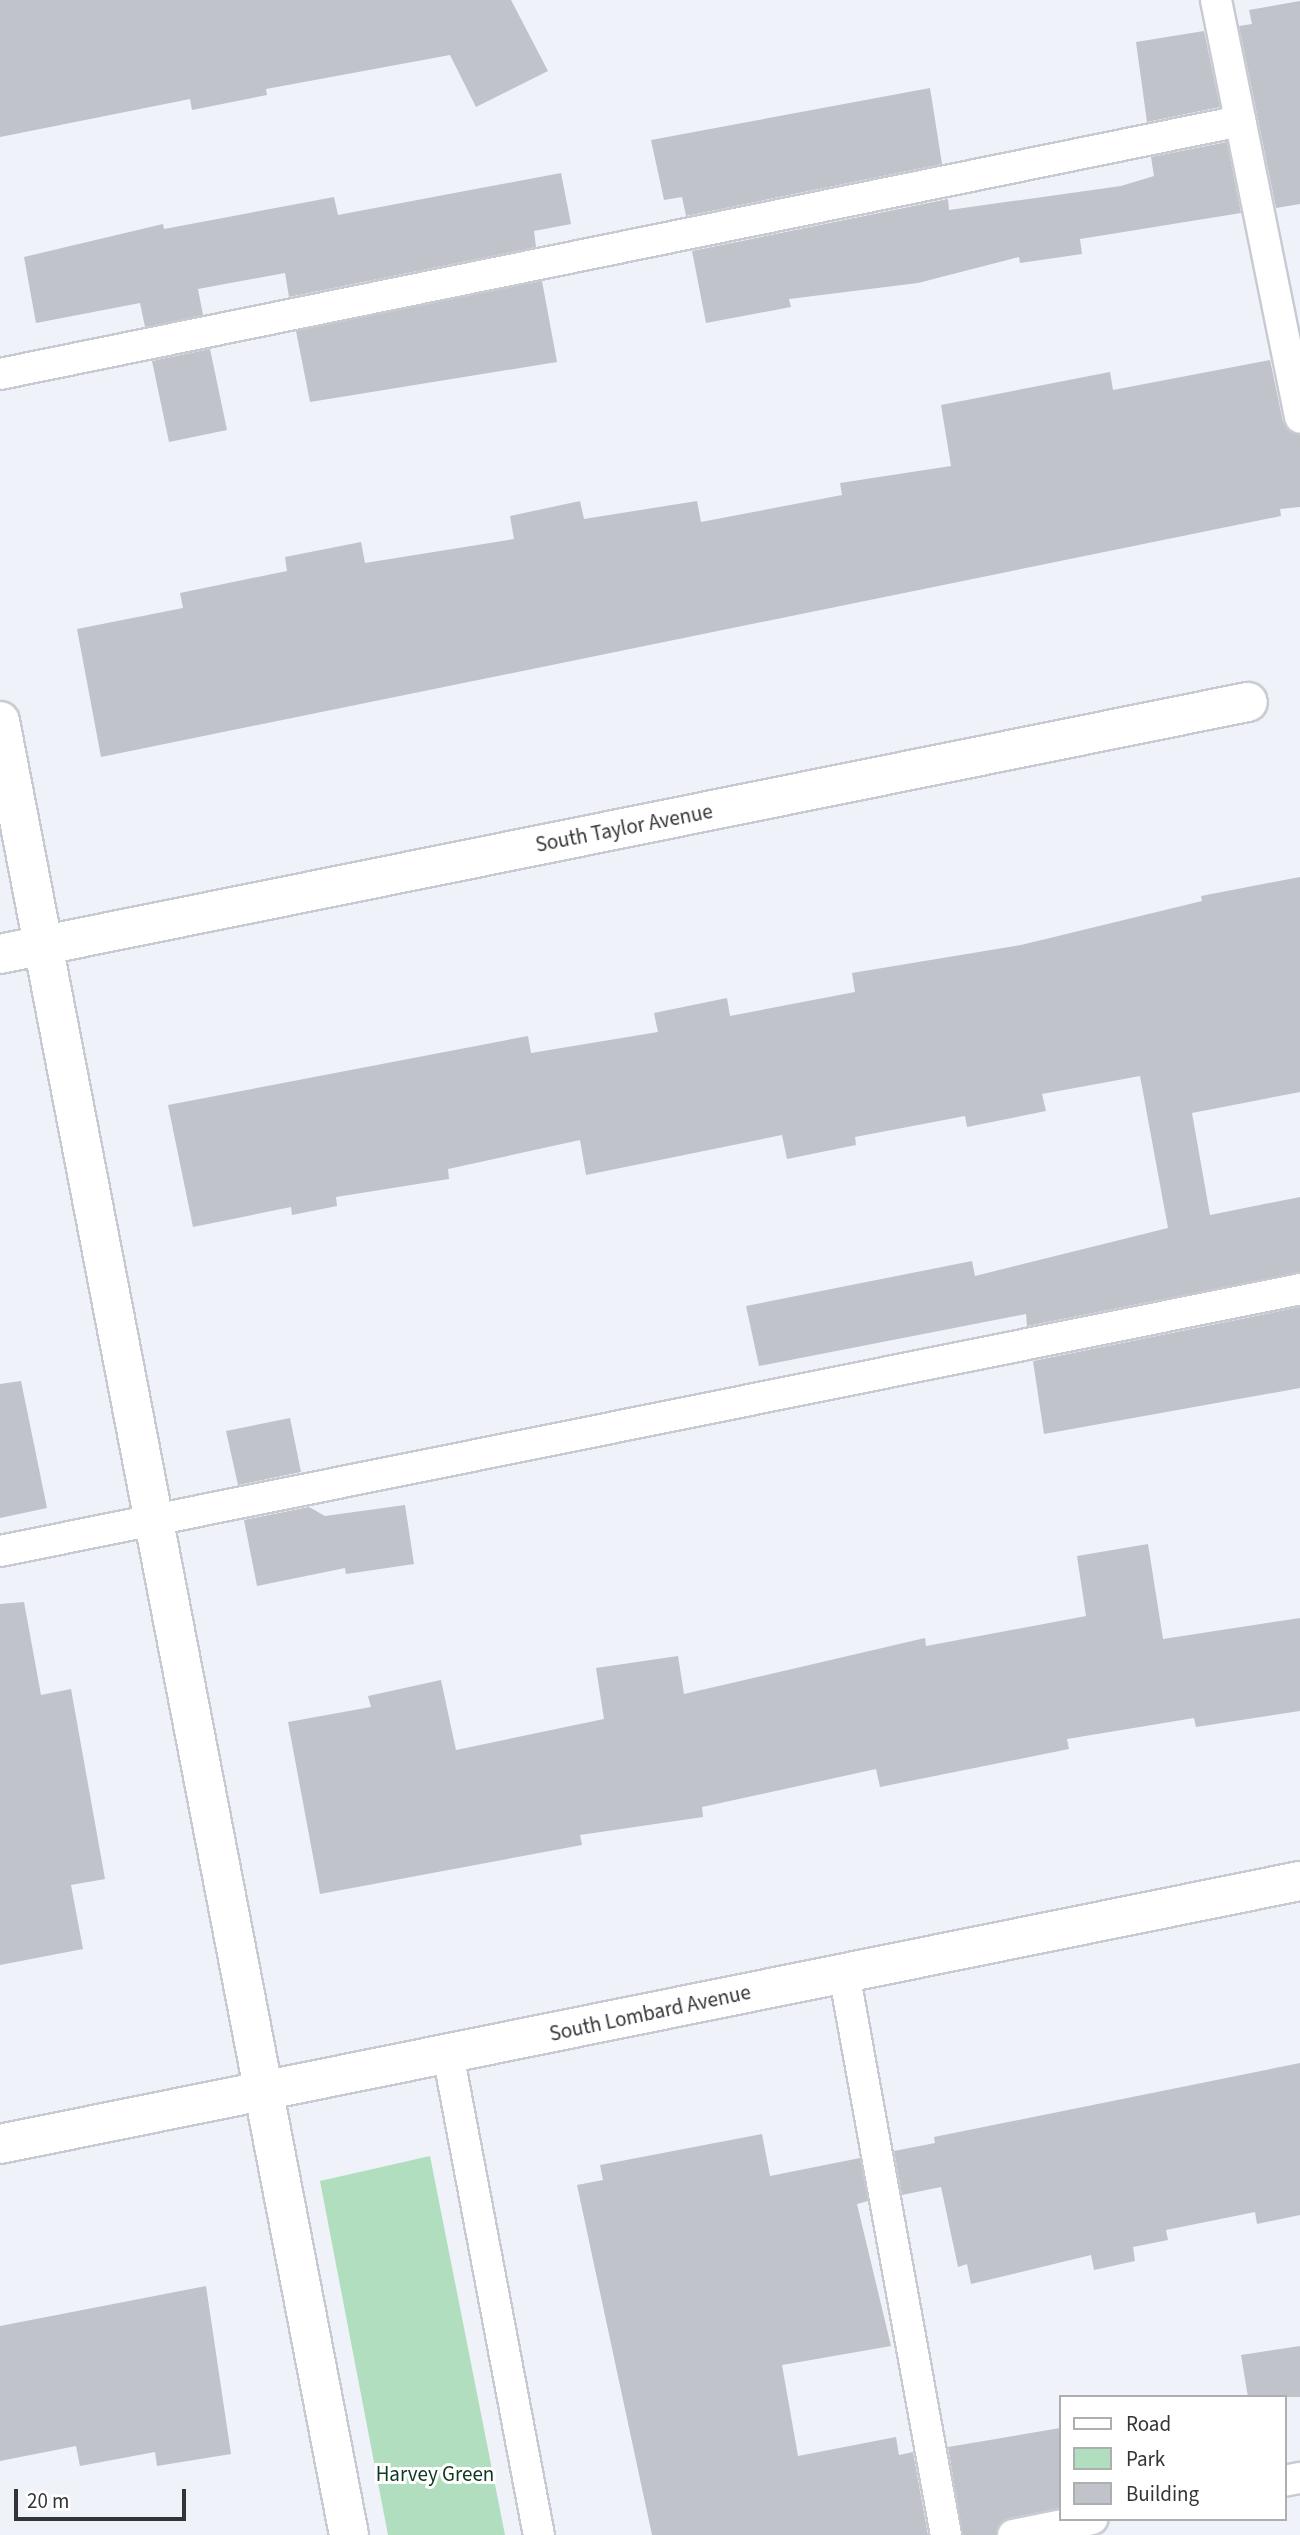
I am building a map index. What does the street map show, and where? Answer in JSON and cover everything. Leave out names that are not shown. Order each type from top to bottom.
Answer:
[{"type":"street","name":"South Taylor Avenue","points":[[0,954],[1248,702]]},
{"type":"street","points":[[0,721],[349,2535]]},
{"type":"street","name":"South Lombard Avenue","points":[[0,2144],[1300,1881]]},
{"type":"lane","points":[[1216,0],[1300,418]]},
{"type":"lane","points":[[0,374],[1240,121]]},
{"type":"lane","points":[[0,1551],[1300,1289]]},
{"type":"lane","points":[[844,1973],[946,2535]]},
{"type":"lane","points":[[448,2054],[539,2535]]},
{"type":"lane","points":[[1013,2535],[1082,2521]]},
{"type":"green space","name":"Harvey Green","points":[[430,2156],[505,2535],[388,2535],[320,2181]]},
{"type":"building","points":[[0,0],[511,0],[548,71],[476,107],[450,55],[266,89],[267,95],[192,110],[190,99],[0,137]]},
{"type":"building","points":[[1300,1],[1300,204],[1276,208],[1239,26],[1252,24],[1249,10]]},
{"type":"building","points":[[1204,31],[1220,107],[1147,122],[1136,42]]},
{"type":"building","points":[[930,88],[942,164],[686,216],[682,197],[664,200],[651,140]]},
{"type":"building","points":[[1227,142],[1241,213],[1080,239],[1082,254],[1020,263],[1019,257],[918,283],[789,299],[791,307],[706,323],[692,251],[948,199],[949,210],[1121,186],[1154,176],[1151,157]]},
{"type":"building","points":[[561,173],[571,224],[534,231],[536,247],[289,297],[285,273],[198,289],[203,315],[145,327],[140,303],[36,323],[24,257],[163,224],[164,229],[334,197],[338,215]]},
{"type":"building","points":[[542,281],[557,362],[310,402],[296,331]]},
{"type":"building","points":[[210,349],[227,430],[169,442],[152,361]]},
{"type":"building","points":[[1270,360],[1283,422],[1300,435],[1300,507],[1280,509],[1281,516],[101,757],[77,629],[183,608],[180,593],[287,571],[285,557],[361,542],[365,563],[514,539],[510,516],[580,501],[584,519],[697,501],[701,522],[842,495],[840,483],[951,466],[941,405],[1110,372],[1113,390]]},
{"type":"building","points":[[1300,877],[1300,1092],[1192,1113],[1210,1215],[1300,1197],[1300,1272],[1027,1326],[1026,1314],[759,1366],[746,1306],[972,1261],[975,1276],[1168,1228],[1140,1076],[1042,1094],[1046,1111],[967,1127],[965,1116],[855,1137],[856,1145],[787,1159],[782,1135],[586,1175],[580,1140],[448,1169],[449,1179],[336,1197],[337,1206],[292,1215],[291,1207],[193,1227],[168,1105],[528,1036],[531,1053],[658,1032],[654,1013],[727,998],[730,1016],[855,992],[852,973],[1021,945],[1202,901],[1201,896]]},
{"type":"building","points":[[1300,1307],[1300,1388],[1044,1434],[1033,1361]]},
{"type":"building","points":[[21,1381],[47,1508],[0,1518],[0,1384]]},
{"type":"building","points":[[290,1418],[301,1472],[238,1485],[226,1431]]},
{"type":"building","points":[[405,1505],[414,1564],[346,1574],[345,1568],[257,1586],[244,1520],[309,1507],[325,1516]]},
{"type":"building","points":[[1148,1544],[1163,1639],[1300,1618],[1300,1711],[1196,1727],[1194,1718],[1067,1739],[1069,1749],[880,1787],[876,1769],[702,1807],[703,1817],[580,1835],[582,1845],[320,1894],[288,1722],[371,1707],[368,1696],[441,1680],[456,1750],[604,1719],[596,1668],[678,1656],[684,1694],[925,1638],[926,1646],[1086,1616],[1077,1556]]},
{"type":"building","points":[[24,1602],[41,1695],[71,1689],[105,1879],[71,1885],[83,1949],[0,1965],[0,1604]]},
{"type":"building","points":[[1300,2063],[1300,2215],[1257,2224],[1255,2212],[1166,2230],[1168,2240],[1133,2247],[1135,2261],[1094,2270],[1091,2255],[971,2284],[967,2264],[958,2267],[941,2187],[902,2195],[894,2151],[935,2143],[934,2137]]},
{"type":"building","points":[[762,2134],[770,2176],[860,2158],[868,2201],[857,2204],[891,2346],[782,2365],[798,2456],[896,2437],[899,2455],[913,2452],[928,2535],[652,2535],[577,2185],[603,2180],[600,2165]]},
{"type":"building","points":[[206,2286],[231,2454],[157,2466],[155,2452],[80,2466],[76,2446],[0,2461],[0,2326]]},
{"type":"building","points":[[1300,2346],[1300,2397],[1248,2395],[1241,2355]]},
{"type":"building","points":[[1058,2428],[1058,2508],[1009,2518],[996,2535],[963,2535],[948,2447]]}]
